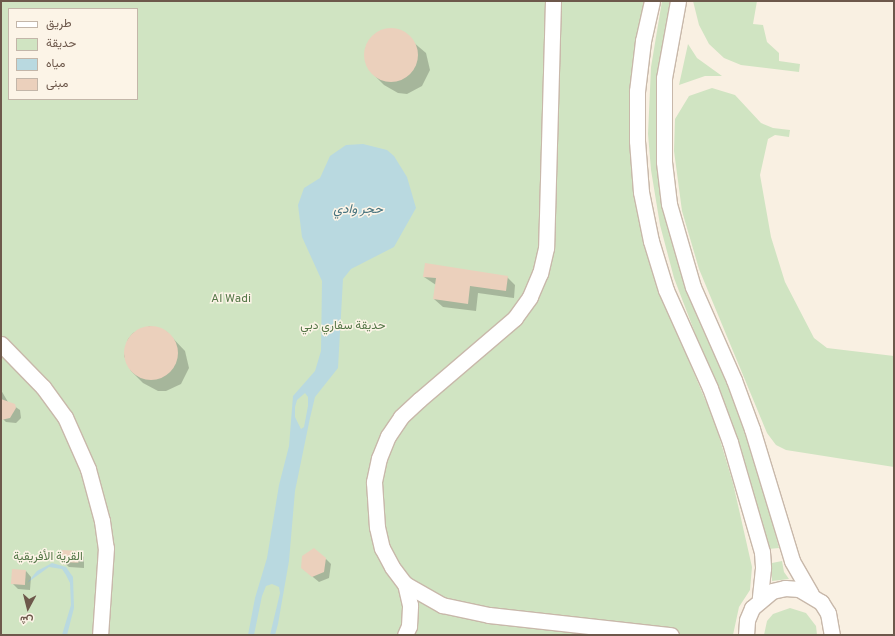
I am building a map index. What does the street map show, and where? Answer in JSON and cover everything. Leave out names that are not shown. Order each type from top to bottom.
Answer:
[{"type":"street","points":[[405,635],[409,626],[410,604],[405,584],[382,548],[377,527],[374,482],[379,458],[388,436],[401,417],[515,318],[530,297],[540,273],[546,248],[553,1]]},
{"type":"street","points":[[652,1],[643,41],[637,91],[637,141],[641,192],[651,242],[666,290],[710,388],[730,442],[762,552],[764,568],[760,598],[747,620],[746,635]]},
{"type":"street","points":[[678,1],[664,78],[664,162],[670,204],[693,286],[734,380],[752,429],[792,561],[811,594],[828,613],[832,635]]},
{"type":"street","points":[[1,344],[43,387],[65,417],[88,469],[102,521],[106,548],[100,635]]},
{"type":"street","points":[[405,584],[442,605],[462,611],[664,635]]},
{"type":"street","points":[[760,598],[772,591],[785,588],[798,589],[811,594]]},
{"type":"green space","name":"حديقة سفاري دبي","points":[[1,1],[646,1],[633,87],[665,304],[715,423],[733,483],[752,567],[750,590],[739,607],[733,635],[1,635]]},
{"type":"green space","points":[[662,1],[675,1],[661,171],[757,463],[779,548],[768,549],[748,472],[674,278],[660,225],[651,170],[648,134],[651,67]]},
{"type":"green space","points":[[693,1],[757,1],[753,24],[763,25],[767,42],[779,53],[779,61],[800,64],[799,72],[741,65],[724,58],[709,44],[699,25]]},
{"type":"green space","points":[[688,44],[697,58],[722,76],[705,76],[679,85]]},
{"type":"green space","points":[[712,88],[735,95],[761,123],[773,128],[790,130],[789,137],[775,135],[768,139],[760,175],[771,237],[785,282],[814,338],[827,348],[894,356],[894,467],[786,450],[776,445],[767,433],[699,269],[682,211],[674,151],[675,119],[689,96]]},
{"type":"green space","points":[[782,561],[784,572],[789,579],[772,581],[772,563]]},
{"type":"green space","points":[[790,608],[806,613],[816,626],[817,635],[764,635],[767,621],[773,614]]},
{"type":"water","name":"حجر وادي","points":[[363,144],[387,150],[394,156],[407,177],[416,208],[394,247],[351,269],[343,279],[338,368],[315,397],[310,418],[295,491],[289,561],[278,624],[275,635],[270,635],[280,593],[279,587],[272,584],[266,586],[262,596],[254,635],[248,635],[255,598],[267,558],[279,485],[289,446],[293,396],[315,371],[321,351],[322,281],[302,237],[298,205],[304,188],[320,178],[330,156],[346,145]],"holes":[[[305,393],[308,397],[304,427],[301,429],[295,417],[295,407],[297,400]]]},
{"type":"water","points":[[52,563],[66,567],[73,577],[74,608],[67,635],[62,635],[71,605],[70,583],[62,569],[49,567],[27,583],[37,571]]},
{"type":"building","points":[[386,28],[396,28],[406,32],[414,40],[418,50],[418,60],[414,70],[406,78],[396,82],[386,82],[376,78],[368,70],[364,60],[364,50],[368,40],[376,32]]},
{"type":"building","points":[[425,263],[508,276],[506,291],[470,286],[468,304],[433,299],[436,278],[423,277]]},
{"type":"building","points":[[146,326],[156,326],[166,330],[174,338],[178,348],[178,358],[174,368],[166,376],[156,380],[146,380],[136,376],[128,368],[124,358],[124,348],[128,338],[136,330]]},
{"type":"building","points":[[1,399],[15,404],[16,408],[10,418],[1,420]]},
{"type":"building","points":[[314,548],[326,558],[324,572],[312,577],[301,568],[302,556]]},
{"type":"building","points":[[62,550],[79,551],[78,563],[61,562]]},
{"type":"building","points":[[12,569],[26,570],[25,585],[11,584]]},
{"type":"park label","name":"Al Wadi","points":[[231,300]]},
{"type":"park label","name":"القرية الأفريقية","points":[[48,558]]}]
